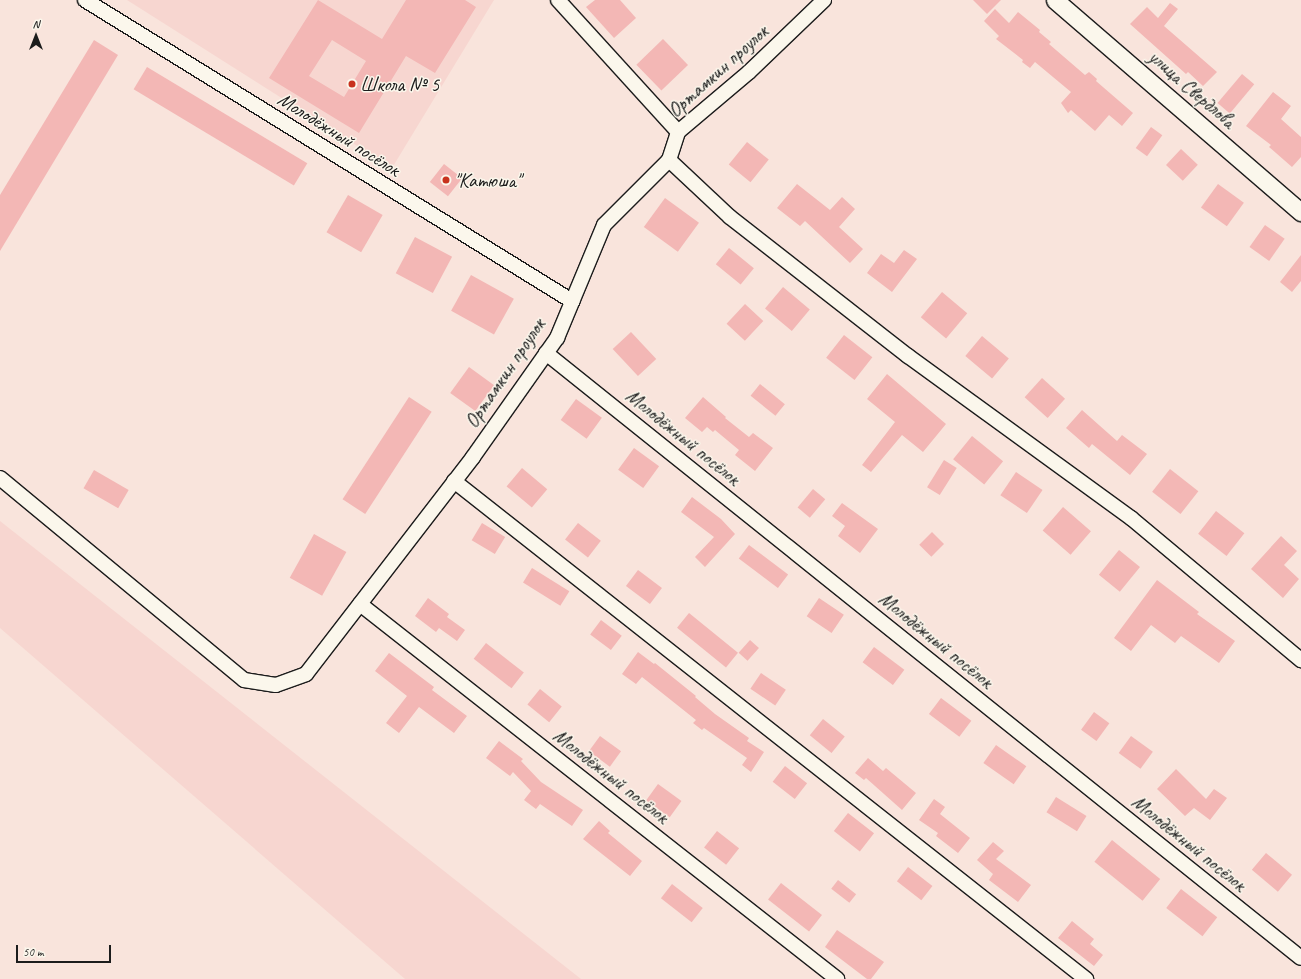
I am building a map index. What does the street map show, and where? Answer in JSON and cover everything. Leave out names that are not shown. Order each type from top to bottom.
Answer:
[{"type":"street","name":"Молодёжный посёлок","points":[[85,0],[572,301]]},
{"type":"street","points":[[558,0],[678,132]]},
{"type":"street","name":"Ортамкин проулок","points":[[0,478],[244,680],[276,685],[306,674],[454,481],[557,338],[604,225],[669,160],[678,132],[748,72],[824,0]]},
{"type":"street","name":"улица Свердлова","points":[[1055,0],[1301,212]]},
{"type":"street","points":[[669,160],[730,217],[908,356],[1131,518],[1301,660]]},
{"type":"street","name":"Молодёжный посёлок","points":[[546,353],[1301,958]]},
{"type":"street","points":[[454,481],[1086,979]]},
{"type":"street","name":"Молодёжный посёлок","points":[[360,604],[837,979]]},
{"type":"shaded area","name":"Школа № 5","points":[[127,0],[494,0],[392,168]]},
{"type":"shaded area","points":[[0,521],[581,979],[405,979],[0,628]]},
{"type":"building","points":[[318,0],[382,39],[406,0],[465,0],[476,7],[435,73],[406,56],[359,133],[269,78]],"holes":[[[332,40],[366,61],[344,97],[309,76]]]},
{"type":"building","points":[[595,0],[620,0],[636,18],[614,38],[586,7]]},
{"type":"building","points":[[973,0],[1001,0],[987,14]]},
{"type":"building","points":[[1170,3],[1178,9],[1164,26],[1217,72],[1203,86],[1188,72],[1186,74],[1130,24],[1147,7],[1158,18]]},
{"type":"building","points":[[995,9],[1009,23],[1018,12],[1040,30],[1039,32],[1051,42],[1049,44],[1085,75],[1089,72],[1097,79],[1096,81],[1133,113],[1122,126],[1109,115],[1095,131],[1071,110],[1068,113],[1061,103],[1071,92],[1035,62],[1030,68],[1022,62],[1023,60],[996,39],[999,36],[984,21]]},
{"type":"building","points":[[663,39],[688,65],[661,91],[636,65]]},
{"type":"building","points":[[94,40],[118,55],[0,251],[0,195]]},
{"type":"building","points":[[147,67],[307,163],[294,186],[134,89]]},
{"type":"building","points":[[1242,74],[1254,84],[1230,113],[1218,103]]},
{"type":"building","points":[[1273,92],[1291,106],[1281,119],[1301,137],[1301,157],[1292,167],[1269,147],[1271,145],[1246,126]]},
{"type":"building","points":[[1151,127],[1162,135],[1147,156],[1136,148]]},
{"type":"building","points":[[747,142],[769,160],[751,182],[729,165]]},
{"type":"building","points":[[1181,149],[1198,165],[1183,181],[1166,165]]},
{"type":"building","name":"\"Катюша\"","points":[[444,164],[462,178],[448,196],[430,182]]},
{"type":"building","points":[[797,184],[830,210],[842,197],[855,209],[839,227],[863,249],[850,263],[805,221],[800,226],[777,208]]},
{"type":"building","points":[[1218,184],[1244,203],[1227,226],[1201,207]]},
{"type":"building","points":[[348,195],[383,215],[361,252],[326,232]]},
{"type":"building","points":[[665,198],[699,223],[678,252],[644,227]]},
{"type":"building","points":[[1265,225],[1285,239],[1269,261],[1250,247]]},
{"type":"building","points":[[415,237],[452,257],[433,293],[396,273]]},
{"type":"building","points":[[729,248],[754,268],[741,284],[716,264]]},
{"type":"building","points":[[904,250],[917,259],[892,292],[867,273],[881,254],[894,263]]},
{"type":"building","points":[[1301,255],[1301,281],[1292,292],[1280,282]]},
{"type":"building","points":[[471,275],[514,299],[494,335],[451,311]]},
{"type":"building","points":[[783,287],[810,309],[792,331],[765,308]]},
{"type":"building","points":[[942,292],[967,313],[946,338],[921,317]]},
{"type":"building","points":[[745,304],[763,321],[745,341],[727,324]]},
{"type":"building","points":[[631,332],[656,359],[638,376],[613,349]]},
{"type":"building","points":[[844,335],[872,357],[855,380],[826,358]]},
{"type":"building","points":[[982,336],[1009,358],[992,378],[965,356]]},
{"type":"building","points":[[469,367],[494,385],[475,411],[450,393]]},
{"type":"building","points":[[887,374],[946,424],[923,452],[902,435],[871,472],[862,465],[895,422],[867,399]]},
{"type":"building","points":[[1042,378],[1065,399],[1048,418],[1025,397]]},
{"type":"building","points":[[760,384],[785,404],[775,416],[751,396]]},
{"type":"building","points":[[409,397],[432,412],[365,514],[343,499]]},
{"type":"building","points":[[703,397],[726,417],[725,418],[749,437],[753,433],[773,448],[755,471],[735,455],[739,450],[715,430],[713,432],[707,427],[702,432],[685,418]]},
{"type":"building","points":[[576,399],[602,418],[587,439],[561,420]]},
{"type":"building","points":[[1082,410],[1117,441],[1122,435],[1147,454],[1130,475],[1092,444],[1089,448],[1066,428]]},
{"type":"building","points":[[972,436],[1003,461],[984,484],[953,459]]},
{"type":"building","points":[[634,448],[659,466],[643,488],[618,470]]},
{"type":"building","points":[[944,460],[957,468],[940,495],[927,487]]},
{"type":"building","points":[[522,468],[547,489],[532,508],[507,486]]},
{"type":"building","points":[[1170,469],[1198,491],[1181,514],[1152,492]]},
{"type":"building","points":[[94,470],[129,490],[118,508],[84,488]]},
{"type":"building","points":[[1016,472],[1043,490],[1027,513],[1000,495]]},
{"type":"building","points":[[813,489],[825,499],[810,518],[798,507]]},
{"type":"building","points":[[692,497],[721,519],[735,534],[705,567],[695,557],[714,537],[681,512]]},
{"type":"building","points":[[842,503],[878,529],[860,553],[838,536],[845,526],[832,516]]},
{"type":"building","points":[[1063,507],[1091,531],[1071,555],[1043,530]]},
{"type":"building","points":[[1216,511],[1244,533],[1227,556],[1198,534]]},
{"type":"building","points":[[482,523],[505,537],[495,554],[472,540]]},
{"type":"building","points":[[578,523],[601,541],[588,557],[565,540]]},
{"type":"building","points":[[932,532],[944,544],[931,557],[919,545]]},
{"type":"building","points":[[314,534],[346,552],[322,596],[290,578]]},
{"type":"building","points":[[1281,536],[1297,551],[1284,565],[1299,579],[1283,598],[1251,569]]},
{"type":"building","points":[[749,545],[788,574],[778,588],[739,559]]},
{"type":"building","points":[[1119,550],[1140,567],[1120,592],[1099,575]]},
{"type":"building","points":[[532,568],[569,591],[560,606],[523,582]]},
{"type":"building","points":[[638,570],[662,588],[650,604],[626,586]]},
{"type":"building","points":[[1157,580],[1199,612],[1197,614],[1235,641],[1219,663],[1181,636],[1175,643],[1151,625],[1131,651],[1114,638]]},
{"type":"building","points":[[428,598],[449,614],[447,617],[465,630],[457,641],[439,628],[436,632],[415,616]]},
{"type":"building","points":[[819,598],[844,615],[832,633],[807,616]]},
{"type":"building","points":[[689,613],[738,653],[726,667],[677,628]]},
{"type":"building","points":[[601,620],[622,636],[611,650],[590,634]]},
{"type":"building","points":[[750,640],[759,648],[748,661],[739,653]]},
{"type":"building","points":[[486,643],[524,673],[512,688],[474,659]]},
{"type":"building","points":[[874,647],[904,670],[893,685],[863,662]]},
{"type":"building","points":[[638,652],[654,664],[655,663],[696,696],[695,697],[715,714],[749,738],[747,741],[764,752],[751,772],[742,765],[747,758],[704,728],[702,730],[693,723],[696,720],[642,677],[636,684],[622,674]]},
{"type":"building","points":[[389,653],[434,687],[432,690],[467,716],[454,733],[419,707],[399,733],[386,723],[407,696],[375,671]]},
{"type":"building","points":[[761,673],[786,690],[775,706],[750,689]]},
{"type":"building","points":[[540,689],[562,707],[549,722],[527,705]]},
{"type":"building","points":[[941,698],[971,721],[959,737],[929,714]]},
{"type":"building","points":[[1094,712],[1109,723],[1096,741],[1081,730]]},
{"type":"building","points":[[823,719],[845,737],[832,753],[810,735]]},
{"type":"building","points":[[600,736],[621,751],[610,767],[589,751]]},
{"type":"building","points":[[1131,736],[1153,752],[1140,769],[1119,753]]},
{"type":"building","points":[[499,741],[523,759],[521,761],[541,782],[583,810],[572,826],[540,804],[536,809],[524,800],[531,791],[513,772],[510,776],[486,758]]},
{"type":"building","points":[[996,745],[1026,766],[1014,784],[983,763]]},
{"type":"building","points":[[868,758],[883,771],[886,768],[916,793],[902,810],[866,778],[864,780],[855,773]]},
{"type":"building","points":[[785,766],[807,783],[795,799],[773,782]]},
{"type":"building","points":[[1176,769],[1206,799],[1214,789],[1227,798],[1210,820],[1194,808],[1185,816],[1157,789]]},
{"type":"building","points":[[658,784],[681,801],[670,817],[646,800]]},
{"type":"building","points":[[1056,797],[1087,816],[1077,831],[1046,812]]},
{"type":"building","points":[[934,799],[945,807],[940,814],[970,838],[958,853],[936,836],[938,833],[919,820]]},
{"type":"building","points":[[848,813],[874,833],[860,851],[834,831]]},
{"type":"building","points":[[599,821],[610,831],[608,833],[642,861],[630,876],[583,839]]},
{"type":"building","points":[[717,831],[739,848],[726,865],[704,848]]},
{"type":"building","points":[[1112,840],[1160,879],[1143,901],[1094,862]]},
{"type":"building","points":[[993,842],[1004,851],[996,859],[1031,885],[1018,902],[989,880],[993,874],[977,860]]},
{"type":"building","points":[[1266,853],[1292,875],[1278,892],[1252,870]]},
{"type":"building","points":[[908,867],[932,886],[921,900],[897,881]]},
{"type":"building","points":[[838,880],[856,894],[849,903],[831,889]]},
{"type":"building","points":[[781,883],[822,915],[809,932],[768,900]]},
{"type":"building","points":[[672,884],[703,908],[692,922],[661,898]]},
{"type":"building","points":[[1181,889],[1217,917],[1202,936],[1166,908]]},
{"type":"building","points":[[1072,921],[1094,939],[1090,944],[1103,955],[1094,966],[1058,938]]},
{"type":"building","points":[[837,930],[884,962],[871,979],[867,979],[825,947]]},
{"type":"place","name":"Школа № 5","points":[[352,84]]},
{"type":"place","name":"\"Катюша\"","points":[[446,180]]}]
